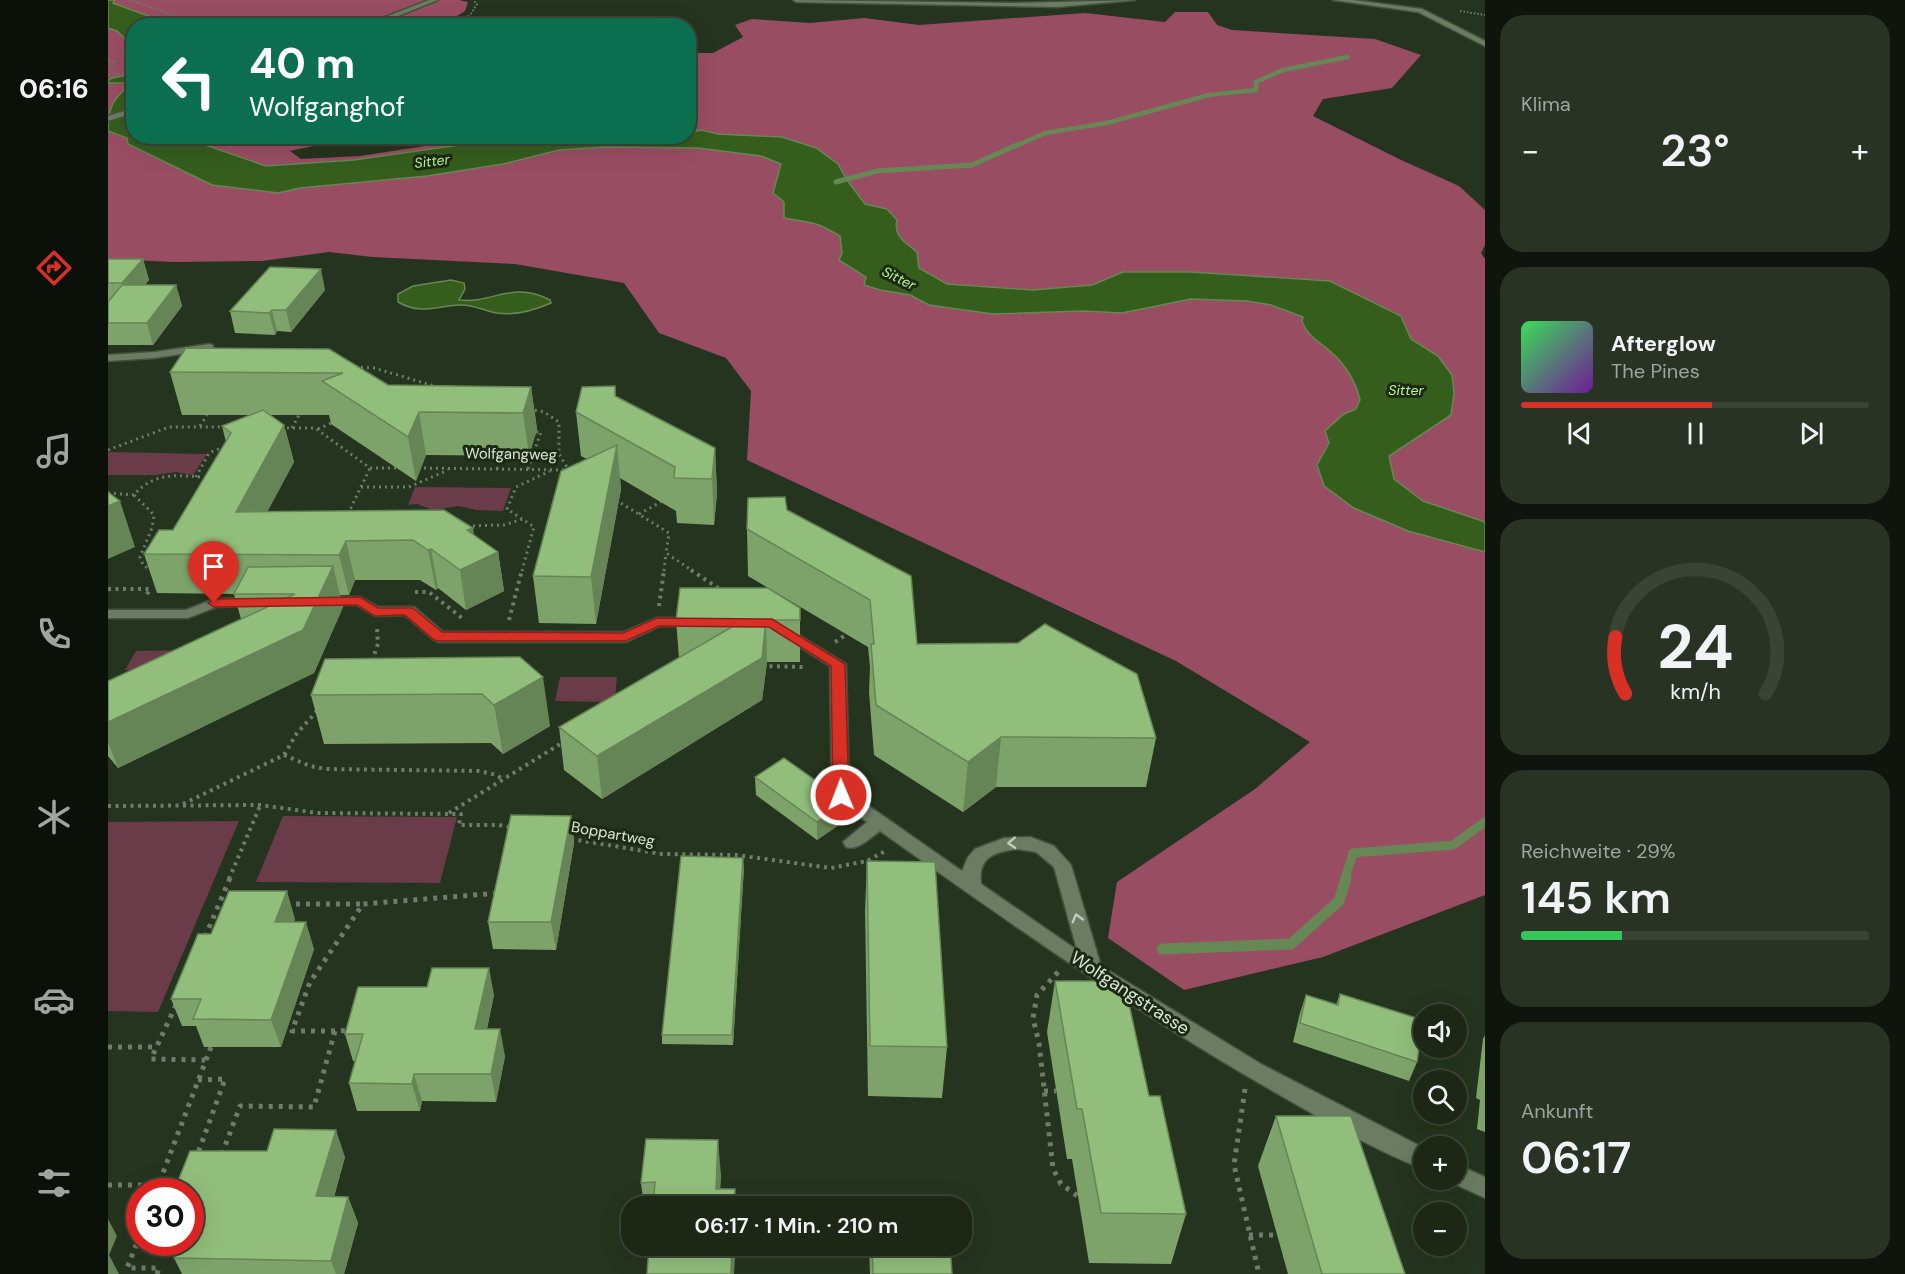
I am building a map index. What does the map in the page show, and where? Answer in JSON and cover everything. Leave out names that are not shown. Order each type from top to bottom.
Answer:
[{"type":"street","points":[[387,18],[435,0]]},
{"type":"street","points":[[796,0],[1058,5],[1132,0]]},
{"type":"street","points":[[1336,0],[1420,10],[1485,44]]},
{"type":"street","points":[[108,119],[126,113]]},
{"type":"street","points":[[108,358],[156,355],[208,347]]},
{"type":"street","points":[[304,602],[360,601],[375,612],[409,610],[439,637],[626,637],[657,622],[714,622]]},
{"type":"street","points":[[108,614],[188,614],[214,603],[270,602]]},
{"type":"street","name":"Wolfgangstrasse","points":[[772,623],[838,664],[841,795],[1092,970],[1185,1029],[1275,1081],[1413,1153]]},
{"type":"street","points":[[852,842],[879,822]]},
{"type":"street","points":[[972,886],[969,875],[973,865],[986,850],[997,845],[1010,842],[1027,843],[1043,848],[1054,855],[1062,865],[1092,970]]},
{"type":"street","points":[[1467,1179],[1485,1188]]},
{"type":"path","points":[[130,0],[178,18]]},
{"type":"path","points":[[466,18],[477,4],[473,0]]},
{"type":"path","points":[[108,60],[115,62],[108,69]]},
{"type":"path","points":[[109,75],[126,74]]},
{"type":"path","points":[[350,144],[354,146]]},
{"type":"path","points":[[350,367],[374,368],[447,390]]},
{"type":"path","name":"Wolfgangweg","points":[[412,468],[568,470],[559,454],[559,422],[544,412],[527,409]]},
{"type":"path","points":[[200,427],[207,415]]},
{"type":"path","points":[[292,428],[299,415]]},
{"type":"path","points":[[271,428],[317,429],[339,420]]},
{"type":"path","points":[[108,450],[169,427],[236,427]]},
{"type":"path","points":[[317,429],[370,468],[402,468],[405,462]]},
{"type":"path","points":[[528,469],[541,432],[536,432]]},
{"type":"path","points":[[196,477],[209,453],[230,445]]},
{"type":"path","points":[[497,469],[502,456]]},
{"type":"path","points":[[345,521],[370,468]]},
{"type":"path","points":[[361,487],[409,488],[452,468]]},
{"type":"path","points":[[505,636],[534,527],[507,509],[516,487],[554,470]]},
{"type":"path","points":[[134,495],[145,482],[173,474],[213,478],[210,484]]},
{"type":"path","points":[[108,493],[134,495],[154,514],[153,525],[140,561],[156,577],[150,589]]},
{"type":"path","points":[[613,498],[669,532],[657,622]]},
{"type":"path","points":[[639,514],[661,502]]},
{"type":"path","points":[[464,526],[504,525],[523,519]]},
{"type":"path","points":[[666,554],[724,592]]},
{"type":"path","points":[[370,665],[378,644],[375,612]]},
{"type":"path","points":[[758,666],[803,667]]},
{"type":"path","points":[[180,806],[284,755],[297,733],[322,706]]},
{"type":"path","points":[[448,814],[572,737]]},
{"type":"path","points":[[284,755],[310,766],[325,769],[479,771],[497,775],[502,779]]},
{"type":"path","points":[[202,944],[260,805]]},
{"type":"path","points":[[108,806],[260,805],[317,813],[461,814],[459,825],[499,825],[520,829]]},
{"type":"path","name":"Boppartweg","points":[[562,837],[664,855],[737,855],[816,868],[848,867],[876,858],[904,838]]},
{"type":"path","points":[[279,904],[363,904],[505,893]]},
{"type":"path","points":[[220,904],[231,904]]},
{"type":"path","points":[[361,1030],[292,1031],[310,982],[363,904]]},
{"type":"path","points":[[1060,970],[1037,995],[1033,1018],[1053,1169],[1061,1184],[1079,1197]]},
{"type":"path","points":[[180,995],[151,1059],[205,1060]]},
{"type":"path","points":[[221,1157],[240,1106],[314,1107],[335,1031]]},
{"type":"path","points":[[108,1047],[157,1047]]},
{"type":"path","points":[[161,1178],[211,1047]]},
{"type":"path","points":[[195,1162],[225,1079],[198,1080]]},
{"type":"path","points":[[1246,1089],[1238,1125],[1234,1165],[1259,1274]]},
{"type":"path","points":[[1044,1091],[1056,1091]]},
{"type":"path","points":[[108,1185],[126,1186]]},
{"type":"path","points":[[1249,1235],[1277,1235]]},
{"type":"path","points":[[132,1256],[127,1268],[159,1268],[157,1274]]},
{"type":"shaded area","points":[[108,0],[459,0],[468,2],[465,11],[454,18],[126,18],[126,144],[322,144],[290,151],[301,159],[360,156],[438,144],[696,144],[696,53],[713,53],[743,37],[735,25],[752,19],[810,23],[864,18],[919,25],[1085,13],[1165,22],[1175,12],[1208,12],[1217,25],[1232,30],[1375,39],[1421,55],[1392,88],[1323,99],[1313,116],[1459,186],[1485,210],[1485,245],[1481,253],[1485,259],[1485,895],[1323,957],[1184,990],[1108,938],[1117,882],[1255,789],[1310,742],[1176,661],[747,460],[751,391],[726,358],[659,333],[624,283],[515,264],[373,257],[329,252],[262,261],[174,262],[108,259]]},
{"type":"shaded area","points":[[108,452],[207,454],[193,475],[176,472],[156,475],[108,475]]},
{"type":"shaded area","points":[[415,487],[511,488],[503,511],[477,510],[458,506],[433,510],[417,504],[408,505]]},
{"type":"shaded area","points":[[186,650],[176,670],[125,670],[136,651]]},
{"type":"shaded area","points":[[560,677],[617,677],[615,698],[607,702],[555,701]]},
{"type":"shaded area","points":[[283,816],[457,817],[440,883],[256,882]]},
{"type":"shaded area","points":[[239,821],[158,1012],[108,1011],[108,822]]},
{"type":"water","points":[[108,0],[115,0],[113,3],[154,18],[126,18],[126,39],[117,31],[108,28]]},
{"type":"water","name":"Sitter","points":[[126,75],[126,83],[108,83],[112,78]]},
{"type":"water","name":"Sitter","points":[[126,88],[126,138],[108,131],[109,115],[120,94]]},
{"type":"water","name":"Sitter","points":[[701,130],[718,134],[782,137],[816,148],[838,164],[865,204],[887,209],[897,220],[898,235],[917,252],[919,268],[947,284],[1033,290],[1092,285],[1123,272],[1191,272],[1330,281],[1401,316],[1411,339],[1438,356],[1452,375],[1454,393],[1451,415],[1389,456],[1394,479],[1423,501],[1485,522],[1485,552],[1408,531],[1354,508],[1324,486],[1317,465],[1329,443],[1325,431],[1344,414],[1356,409],[1360,400],[1353,380],[1341,362],[1308,332],[1302,322],[1303,317],[1271,305],[1247,301],[1191,299],[1122,313],[1083,311],[993,314],[929,305],[910,295],[864,285],[866,277],[839,260],[842,253],[840,236],[819,225],[784,218],[784,202],[773,193],[781,164],[761,156],[698,148],[605,147],[559,150],[503,164],[427,176],[300,188],[278,193],[212,185],[128,144],[202,144],[266,166],[354,160],[466,144],[696,144],[696,131]]},
{"type":"water","points":[[451,280],[464,283],[465,289],[459,300],[525,292],[537,294],[550,300],[551,303],[525,312],[504,314],[466,305],[422,309],[398,302],[398,294],[413,286]]},
{"type":"building","points":[[108,259],[143,259],[122,283],[108,283]]},
{"type":"building","points":[[270,267],[321,269],[286,310],[272,310],[269,313],[230,311]]},
{"type":"building","points":[[122,285],[176,285],[147,323],[108,323],[108,302]]},
{"type":"building","points":[[186,348],[329,349],[388,385],[531,387],[523,413],[419,412],[408,437],[322,381],[343,373],[170,372]]},
{"type":"building","points":[[615,386],[615,396],[715,448],[712,479],[674,478],[675,467],[576,412],[582,387]]},
{"type":"building","points":[[263,410],[284,425],[236,512],[444,510],[473,528],[467,530],[498,552],[460,570],[431,549],[428,550],[413,540],[346,541],[339,555],[144,554],[159,530],[173,530],[231,433],[222,426]]},
{"type":"building","points":[[617,445],[591,577],[533,576],[561,471]]},
{"type":"building","points":[[108,492],[120,501],[108,506]]},
{"type":"building","points":[[785,497],[787,510],[911,576],[917,644],[1018,643],[1045,624],[1137,674],[1156,738],[1001,737],[968,762],[876,705],[870,600],[747,529],[748,498]]},
{"type":"building","points":[[333,566],[303,630],[108,722],[108,681],[295,594],[234,594],[248,567]]},
{"type":"building","points":[[680,588],[768,588],[800,608],[800,620],[766,620],[762,658],[597,756],[559,727],[744,620],[676,620]]},
{"type":"building","points":[[520,657],[543,677],[494,705],[482,694],[311,695],[325,659]]},
{"type":"building","points":[[784,758],[846,802],[817,822],[755,777]]},
{"type":"building","points":[[511,815],[571,816],[551,922],[488,922]]},
{"type":"building","points":[[681,856],[743,858],[732,1035],[662,1035]]},
{"type":"building","points":[[867,861],[935,862],[947,1047],[870,1046]]},
{"type":"building","points":[[229,891],[287,891],[275,922],[306,922],[271,1020],[193,1019],[201,999],[171,999],[198,934],[211,934]]},
{"type":"building","points":[[432,968],[489,968],[475,1029],[500,1029],[491,1074],[414,1074],[412,1084],[349,1083],[363,1034],[345,1034],[358,987],[427,987]]},
{"type":"building","points":[[1055,981],[1124,981],[1149,1096],[1160,1096],[1186,1214],[1101,1213],[1082,1109],[1077,1109]]},
{"type":"building","points":[[1340,994],[1413,1017],[1413,1058],[1418,1058],[1417,1062],[1300,1023],[1306,995],[1338,1005]]},
{"type":"building","points":[[1276,1116],[1351,1116],[1405,1274],[1322,1274]]},
{"type":"building","points":[[274,1129],[336,1130],[316,1196],[348,1197],[331,1261],[174,1258],[175,1256],[204,1256],[204,1178],[179,1178],[190,1151],[267,1151]]},
{"type":"building","points":[[646,1139],[718,1140],[716,1189],[735,1189],[735,1196],[654,1196],[655,1182],[641,1183]]},
{"type":"building","points":[[648,1256],[732,1256],[731,1274],[647,1274]]},
{"type":"building","points":[[872,1256],[951,1256],[952,1274],[873,1274]]},
{"type":"waterway","points":[[1016,146],[1045,133],[1107,123],[1209,95],[1256,90],[1256,82],[1283,70],[1348,57]]},
{"type":"waterway","points":[[836,182],[877,171],[972,165],[1019,144]]},
{"type":"waterway","points":[[1345,879],[1353,853],[1453,845],[1485,822]]},
{"type":"waterway","points":[[1162,949],[1291,944],[1339,901],[1346,878]]},
{"type":"route","points":[[214,603],[360,601],[375,612],[409,610],[439,637],[626,637],[657,622],[772,623],[838,664],[841,795]]}]
